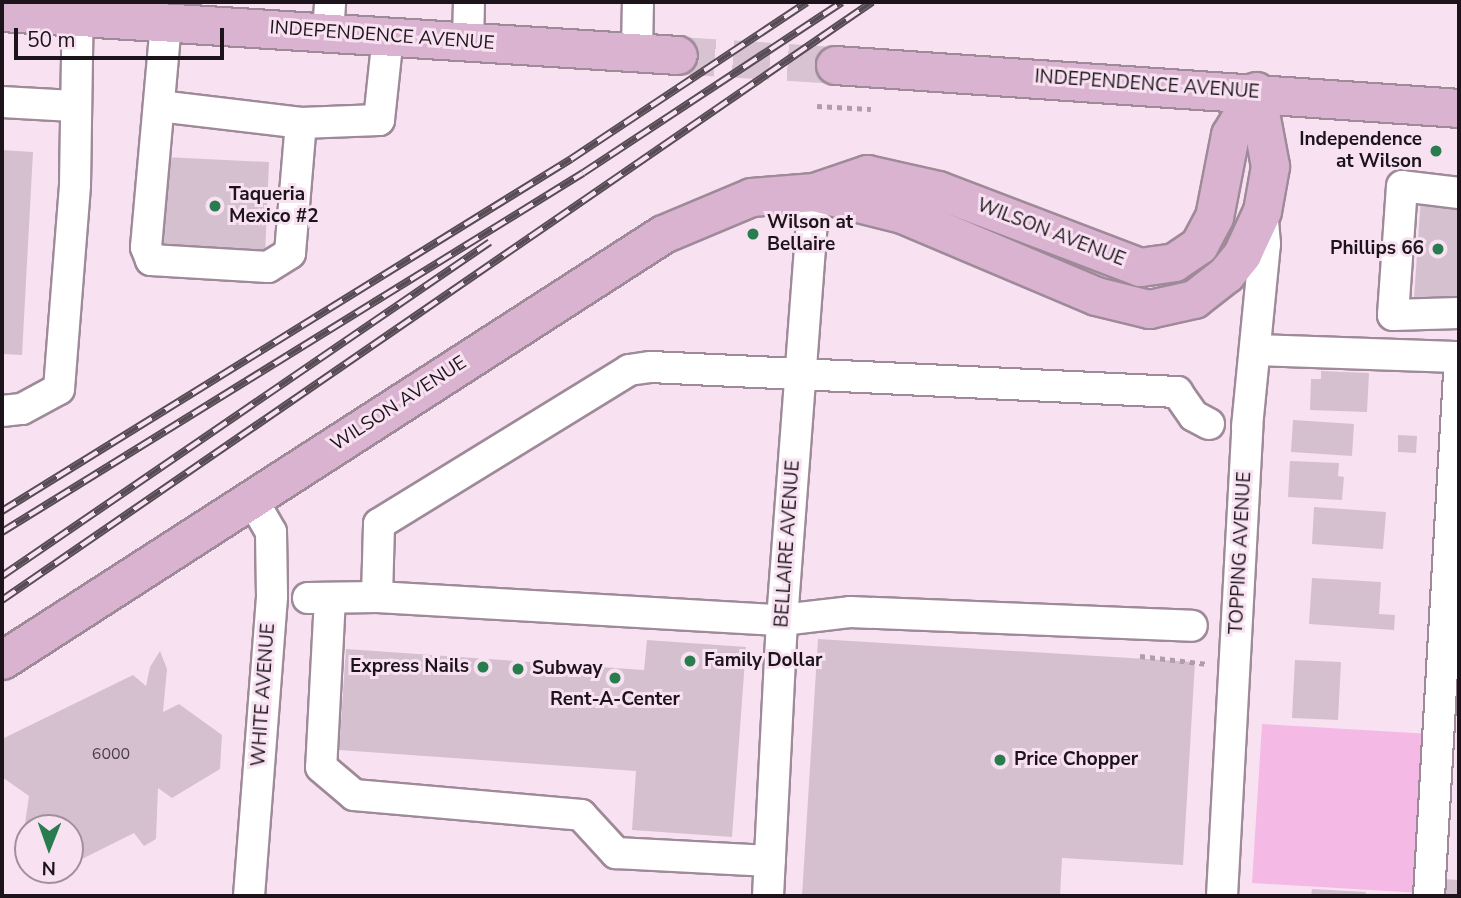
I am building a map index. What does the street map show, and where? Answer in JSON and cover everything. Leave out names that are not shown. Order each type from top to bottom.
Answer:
[{"type":"main road","name":"INDEPENDENCE AVENUE","points":[[2,12],[77,9],[166,23],[329,17],[388,37],[678,55]]},
{"type":"main road","name":"INDEPENDENCE AVENUE","points":[[835,65],[1256,91],[1459,108]]},
{"type":"main road","name":"WILSON AVENUE","points":[[2,660],[663,234],[751,197],[814,192],[867,174],[939,190],[1140,267],[1174,262],[1199,245],[1214,217],[1230,135],[1256,91]]},
{"type":"main road","name":"WILSON AVENUE","points":[[814,192],[902,214],[1096,296],[1149,309],[1194,299],[1226,275],[1242,254],[1262,211],[1270,166],[1256,91]]},
{"type":"street","points":[[468,42],[469,2]]},
{"type":"street","points":[[637,52],[638,2]]},
{"type":"street","points":[[2,411],[22,409],[59,389],[75,185],[73,106],[77,9]]},
{"type":"street","points":[[166,23],[146,247],[151,260],[268,267],[290,253],[301,123]]},
{"type":"street","points":[[159,106],[301,123],[379,120],[388,37]]},
{"type":"street","points":[[2,102],[73,106]]},
{"type":"street","points":[[1459,192],[1402,186],[1393,315],[1459,313]]},
{"type":"street","name":"BELLAIRE AVENUE","points":[[768,896],[782,620],[814,192]]},
{"type":"street","name":"TOPPING AVENUE","points":[[1222,896],[1247,427],[1257,350],[1265,244],[1262,211]]},
{"type":"street","points":[[1257,350],[1459,357]]},
{"type":"street","points":[[377,597],[379,524],[629,370],[651,367],[1177,392],[1195,416],[1209,424]]},
{"type":"street","points":[[1429,896],[1459,374]]},
{"type":"street","name":"WHITE AVENUE","points":[[249,896],[272,596],[271,532],[252,499]]},
{"type":"street","points":[[770,861],[616,853],[581,815],[355,795],[321,767],[319,598],[377,597],[782,620],[850,612],[1192,626]]},
{"type":"path","points":[[817,106],[872,109]]},
{"type":"shaded area","points":[[1262,724],[1431,734],[1421,893],[1252,883]]},
{"type":"building","points":[[2,150],[33,152],[22,355],[2,354]]},
{"type":"building","name":"Taqueria Mexico #2","points":[[164,157],[269,162],[265,255],[160,250]]},
{"type":"building","name":"Phillips 66","points":[[1421,197],[1459,199],[1459,301],[1414,298]]},
{"type":"building","points":[[1321,371],[1369,373],[1367,412],[1310,410],[1311,379],[1321,379]]},
{"type":"building","points":[[1293,420],[1354,424],[1352,456],[1291,452]]},
{"type":"building","points":[[1398,435],[1417,436],[1416,453],[1398,452]]},
{"type":"building","points":[[1290,461],[1339,463],[1338,476],[1344,477],[1342,500],[1288,497]]},
{"type":"building","points":[[1314,507],[1386,512],[1383,549],[1312,544]]},
{"type":"building","points":[[1312,578],[1381,582],[1379,614],[1395,615],[1394,630],[1309,624]]},
{"type":"building","name":"Price Chopper","points":[[818,639],[1195,662],[1183,865],[1062,858],[1060,896],[802,896]]},
{"type":"building","points":[[647,640],[746,647],[732,837],[632,830],[636,771],[339,750],[346,649],[644,670]]},
{"type":"building","points":[[160,651],[167,669],[163,712],[179,704],[222,735],[220,769],[172,798],[158,788],[156,839],[144,846],[134,833],[84,858],[84,814],[26,814],[29,796],[2,777],[2,739],[133,675],[146,686],[150,667]]},
{"type":"building","points":[[1295,660],[1341,662],[1338,720],[1292,718]]},
{"type":"building","points":[[1443,879],[1459,880],[1459,896],[1442,896]]},
{"type":"building","points":[[1312,889],[1366,892],[1365,896],[1311,896]]},
{"type":"tunnel","points":[[678,55],[835,65]]},
{"type":"railway","points":[[2,511],[571,159],[807,2]]},
{"type":"railway","points":[[2,532],[583,173],[842,2]]},
{"type":"railway","points":[[2,600],[872,2]]},
{"type":"railway","points":[[2,576],[490,242]]},
{"type":"place","name":"Independence at Wilson","points":[[1436,151]]},
{"type":"place","name":"Taqueria Mexico #2","points":[[215,206]]},
{"type":"place","name":"Wilson at Bellaire","points":[[753,234]]},
{"type":"place","name":"Phillips 66","points":[[1438,249]]},
{"type":"place","name":"Family Dollar","points":[[690,661]]},
{"type":"place","name":"Express Nails","points":[[483,667]]},
{"type":"place","name":"Subway","points":[[518,669]]},
{"type":"place","name":"Rent-A-Center","points":[[615,678]]},
{"type":"place","name":"Price Chopper","points":[[1000,760]]}]
